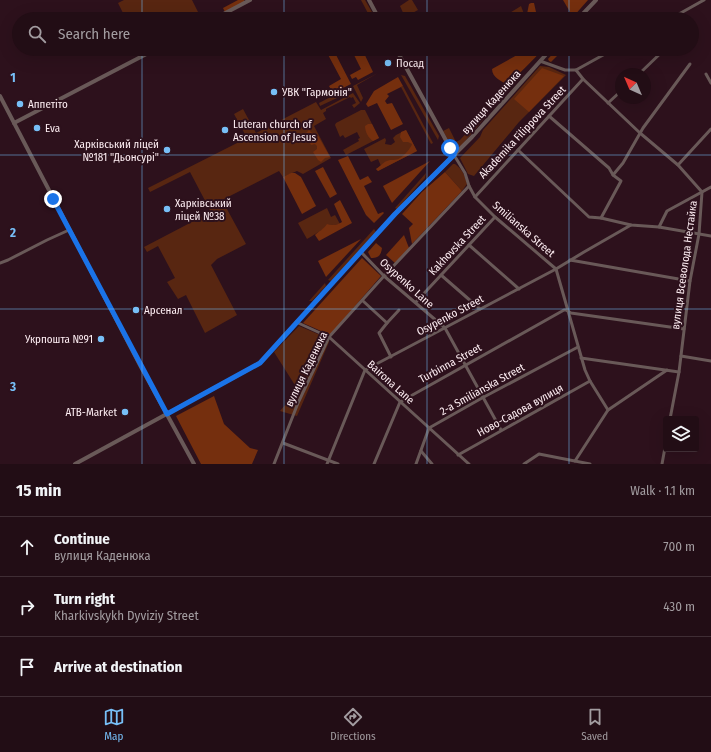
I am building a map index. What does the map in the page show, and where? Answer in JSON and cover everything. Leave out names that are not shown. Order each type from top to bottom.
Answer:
[{"type":"street","points":[[227,12],[250,0]]},
{"type":"street","points":[[369,0],[375,12]]},
{"type":"street","points":[[585,12],[596,0]]},
{"type":"street","points":[[683,12],[704,0]]},
{"type":"street","points":[[14,123],[143,56]]},
{"type":"street","points":[[400,56],[454,155]]},
{"type":"street","name":"вулиця Каденюка","points":[[76,464],[260,363],[420,188],[454,155],[508,98],[545,56]]},
{"type":"street","points":[[576,70],[601,56]]},
{"type":"street","points":[[645,68],[658,56]]},
{"type":"street","name":"Akademika Filippova Street","points":[[540,61],[565,70],[576,70]]},
{"type":"street","points":[[613,175],[623,163],[640,133],[690,64]]},
{"type":"street","name":"вулиця Всеволода Нестайка","points":[[576,70],[583,79],[640,133],[678,165],[702,192],[699,234],[690,280],[679,372],[671,416]]},
{"type":"street","points":[[706,74],[711,83]]},
{"type":"street","name":"Akademika Filippova Street","points":[[475,197],[583,79]]},
{"type":"street","points":[[0,96],[69,230],[194,464]]},
{"type":"street","points":[[608,103],[615,97]]},
{"type":"street","points":[[549,116],[609,168],[613,175],[621,181],[601,218]]},
{"type":"street","points":[[678,165],[711,129]]},
{"type":"street","points":[[518,150],[588,217],[601,218],[631,225],[659,227],[711,236]]},
{"type":"street","name":"Smilianska Street","points":[[454,155],[465,173],[469,186],[475,197],[556,269],[581,358],[590,381],[608,410]]},
{"type":"street","name":"вулиця Каденюка","points":[[274,464],[298,403],[330,338],[384,276],[469,186]]},
{"type":"street","points":[[659,227],[667,211],[711,187]]},
{"type":"street","name":"Kakhovska Street","points":[[416,302],[495,216]]},
{"type":"street","name":"Osypenko Street","points":[[365,370],[556,269],[631,225]]},
{"type":"street","points":[[0,263],[69,230]]},
{"type":"street","points":[[469,245],[519,289]]},
{"type":"street","name":"Osypenko Lane","points":[[361,252],[384,276],[445,328],[482,398],[501,430]]},
{"type":"street","points":[[570,260],[690,280]]},
{"type":"street","points":[[441,275],[480,309]]},
{"type":"street","points":[[363,300],[387,323]]},
{"type":"street","points":[[391,357],[379,332],[399,310]]},
{"type":"street","name":"Turbinna Street","points":[[400,402],[564,310],[568,312]]},
{"type":"street","points":[[568,312],[684,329]]},
{"type":"street","name":"Bairona Lane","points":[[296,322],[330,338],[469,464]]},
{"type":"street","name":"2-a Smilianska Street","points":[[429,428],[578,347]]},
{"type":"street","points":[[681,356],[711,361]]},
{"type":"street","points":[[581,358],[679,372]]},
{"type":"street","points":[[328,462],[365,370]]},
{"type":"street","points":[[575,461],[608,410],[667,370]]},
{"type":"street","name":"Ново-Садова вулиця","points":[[458,455],[590,381]]},
{"type":"street","points":[[374,464],[400,402]]},
{"type":"street","points":[[416,464],[429,428]]},
{"type":"street","points":[[283,443],[328,462],[338,464]]},
{"type":"street","points":[[421,451],[432,464]]},
{"type":"street","points":[[662,464],[664,452]]},
{"type":"street","points":[[524,464],[539,454],[590,464]]},
{"type":"street","points":[[561,464],[562,459]]},
{"type":"shaded area","points":[[124,0],[192,0],[198,12],[122,12],[118,3]]},
{"type":"shaded area","points":[[238,0],[244,0],[244,2],[225,12],[223,8]]},
{"type":"shaded area","points":[[361,0],[365,0],[372,12],[367,12]]},
{"type":"shaded area","points":[[409,0],[412,0],[418,10],[414,12],[403,12],[400,6]]},
{"type":"shaded area","points":[[563,0],[588,0],[577,12],[570,12]]},
{"type":"shaded area","points":[[534,3],[536,12],[527,12],[529,4]]},
{"type":"shaded area","points":[[521,6],[523,12],[511,12]]},
{"type":"shaded area","points":[[329,56],[337,56],[351,84],[333,93],[329,86],[341,79]]},
{"type":"shaded area","points":[[354,56],[365,56],[373,72],[358,80],[356,77],[352,79],[350,75],[361,69]]},
{"type":"shaded area","points":[[515,56],[536,56],[509,86],[494,75],[492,69]]},
{"type":"shaded area","points":[[551,56],[557,56],[551,62],[548,59]]},
{"type":"shaded area","points":[[540,66],[549,67],[566,75],[519,122],[474,176],[468,174],[460,158],[480,137],[483,130]]},
{"type":"shaded area","points":[[542,68],[564,76],[529,112],[514,99]]},
{"type":"shaded area","points":[[378,73],[357,85],[363,98],[361,102],[353,86]]},
{"type":"shaded area","points":[[401,75],[405,76],[439,136],[438,140]]},
{"type":"shaded area","points":[[398,77],[403,86],[387,94],[389,96],[385,101],[387,104],[392,103],[403,124],[391,130],[377,103],[368,107],[366,104],[374,91]]},
{"type":"shaded area","points":[[403,86],[433,143],[431,144],[401,87]]},
{"type":"shaded area","points":[[350,87],[352,91],[320,106],[319,103]]},
{"type":"shaded area","points":[[353,93],[360,103],[354,108],[352,105],[356,103],[353,97],[350,97],[326,109],[323,113],[326,119],[314,126],[331,158],[303,174],[297,171],[283,177],[279,171],[222,200],[246,244],[217,259],[211,265],[237,315],[205,333],[186,295],[178,299],[167,282],[175,278],[158,246],[147,252],[144,247],[211,212],[190,172],[150,192],[148,188],[247,138],[234,114],[243,109],[256,133],[316,102],[321,110]]},
{"type":"shaded area","points":[[361,110],[365,110],[379,138],[346,155],[343,150],[359,141],[358,139],[360,138],[357,132],[345,138],[343,135],[340,137],[335,125],[336,123]]},
{"type":"shaded area","points":[[486,112],[488,114],[461,146],[457,149],[453,148],[443,131],[449,128],[456,142],[460,140]]},
{"type":"shaded area","points":[[368,124],[372,124],[379,138],[373,141],[370,138],[365,128]]},
{"type":"shaded area","points":[[309,130],[312,133],[317,134],[330,157],[325,158],[321,162],[318,160],[313,152],[317,149],[317,146],[315,144],[311,145],[305,134]]},
{"type":"shaded area","points":[[406,130],[417,151],[378,171],[376,169],[381,166],[378,159],[371,162],[364,149],[385,138],[385,144],[391,145],[395,142],[393,138],[396,135]]},
{"type":"shaded area","points":[[406,130],[417,151],[378,171],[376,169],[384,162],[402,157],[410,148],[412,144],[403,142],[400,137],[401,132]]},
{"type":"shaded area","points":[[348,156],[360,180],[368,176],[372,182],[364,186],[378,214],[384,213],[374,223],[366,215],[338,160]]},
{"type":"shaded area","points":[[430,161],[392,203],[383,186]]},
{"type":"shaded area","points":[[453,164],[460,168],[463,172],[467,184],[462,191],[445,172]]},
{"type":"shaded area","points":[[323,167],[337,194],[330,198],[315,171]]},
{"type":"shaded area","points":[[445,172],[462,191],[412,244],[409,228],[413,224],[402,214],[422,192]]},
{"type":"shaded area","points":[[291,173],[295,173],[301,177],[316,206],[302,214],[283,177]]},
{"type":"shaded area","points":[[426,173],[425,178],[397,209],[395,208]]},
{"type":"shaded area","points":[[340,200],[352,223],[319,241],[315,235],[327,224],[334,225],[342,222],[334,204]]},
{"type":"shaded area","points":[[327,208],[331,217],[335,215],[340,224],[326,228],[307,239],[298,223]]},
{"type":"shaded area","points":[[374,229],[376,232],[331,281],[328,280]]},
{"type":"shaded area","points":[[404,235],[409,248],[395,263],[386,255]]},
{"type":"shaded area","points":[[361,239],[326,277],[318,261]]},
{"type":"shaded area","points":[[376,243],[382,248],[381,253],[378,257],[371,258],[368,252]]},
{"type":"shaded area","points":[[362,258],[381,276],[330,335],[303,323]]},
{"type":"shaded area","points":[[325,283],[326,286],[312,301],[309,301]]},
{"type":"shaded area","points":[[299,326],[325,337],[329,342],[297,416],[280,411],[298,390],[274,352]]},
{"type":"shaded area","points":[[214,396],[224,424],[250,448],[258,450],[252,464],[201,464],[176,416]]},
{"type":"place","name":"Посад","points":[[388,63]]},
{"type":"place","name":"УВК \"Гармонія\"","points":[[274,92]]},
{"type":"place","name":"Аппетіто","points":[[20,104]]},
{"type":"place","name":"Eva","points":[[37,128]]},
{"type":"place","name":"Luteran church of Ascension of Jesus","points":[[225,130]]},
{"type":"place","name":"Харківський ліцей №181 \"Дьонсурі\"","points":[[167,150]]},
{"type":"place","name":"Харківський ліцей №38","points":[[167,209]]},
{"type":"place","name":"Арсенал","points":[[136,310]]},
{"type":"place","name":"Укрпошта №91","points":[[101,339]]},
{"type":"place","name":"ATB-Market","points":[[125,412]]},
{"type":"route","points":[[53,199],[167,414],[260,363],[395,214],[454,155],[450,148]]}]
